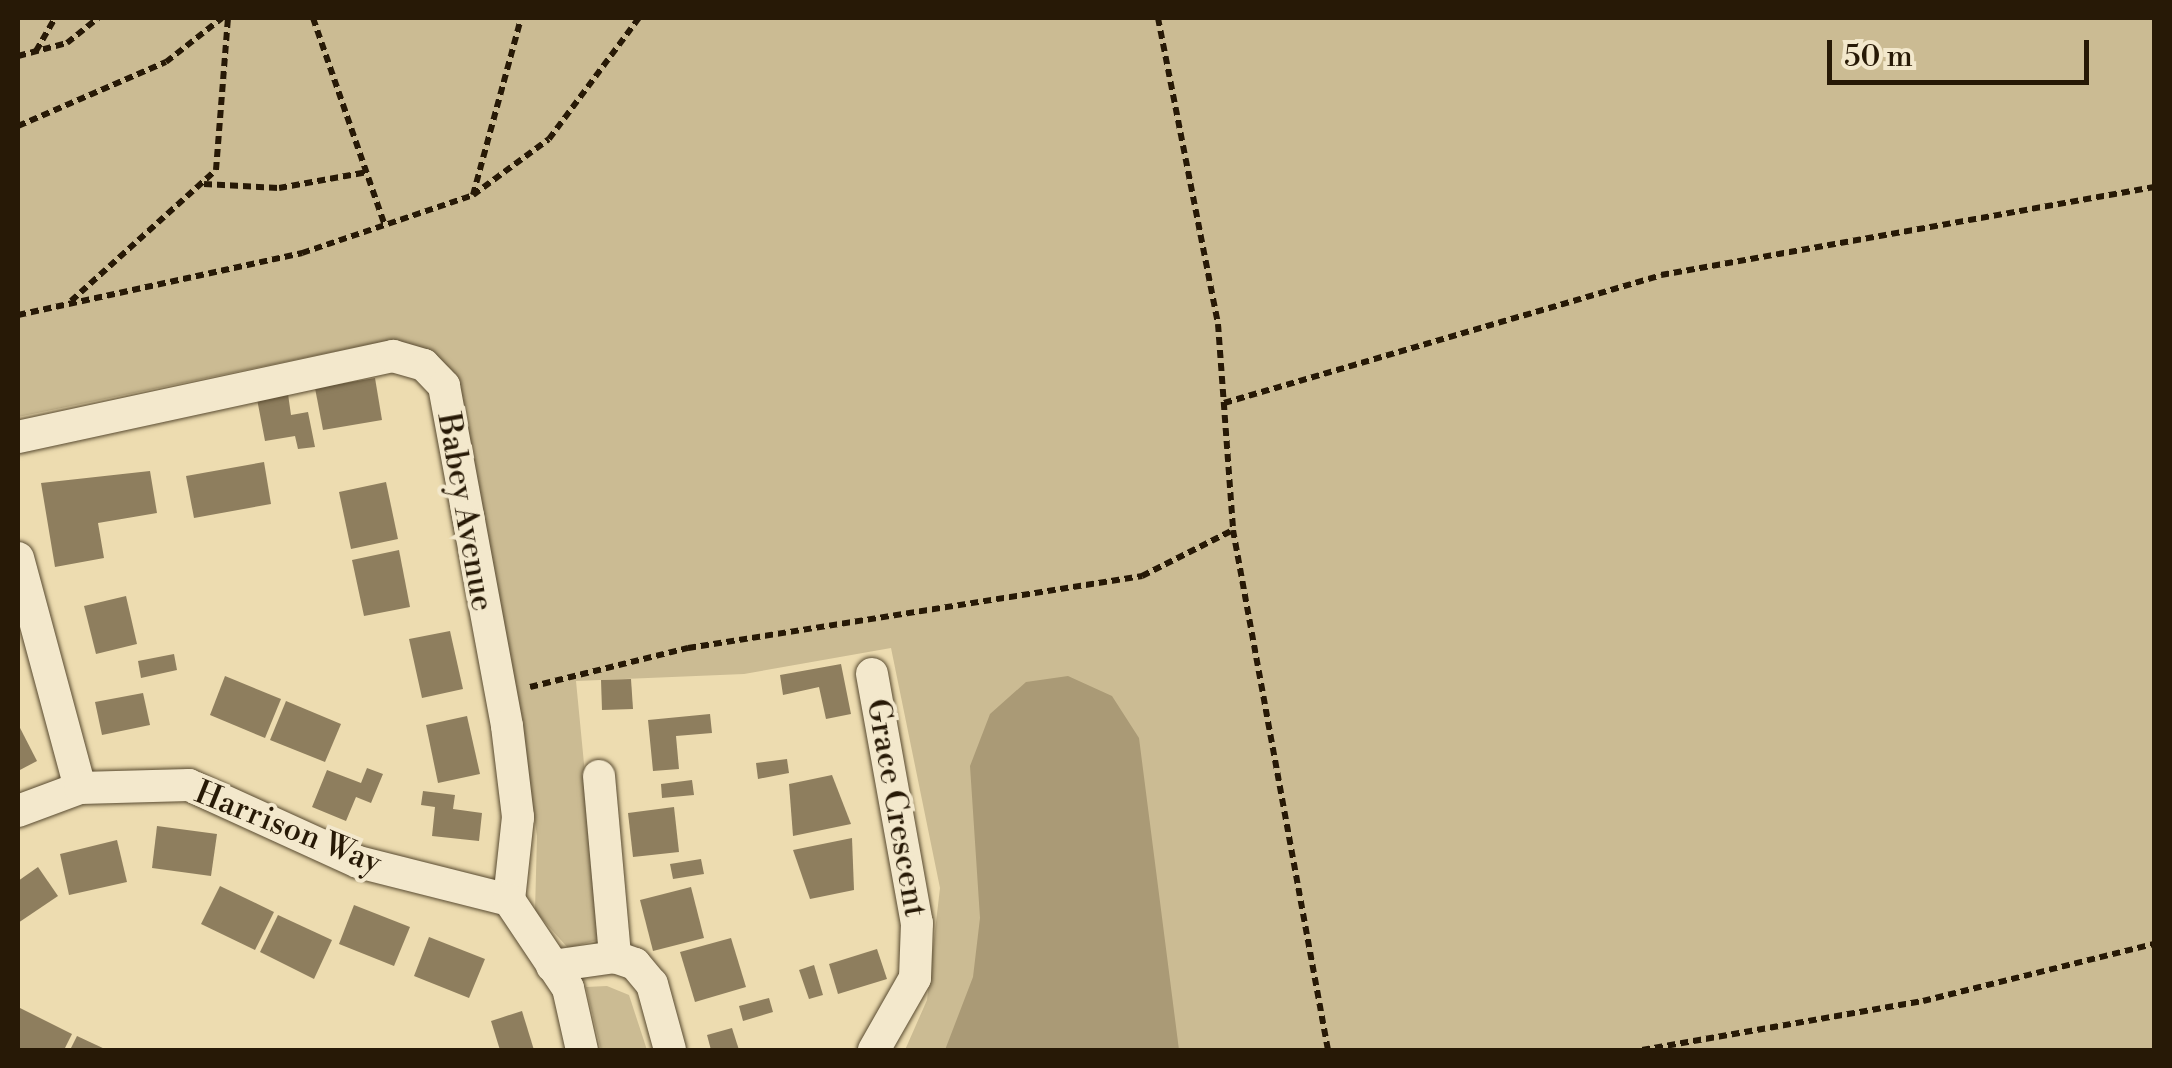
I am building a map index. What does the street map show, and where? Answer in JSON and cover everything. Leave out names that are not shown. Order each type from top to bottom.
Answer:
[{"type":"street","name":"Babey Avenue","points":[[18,437],[393,356],[424,365],[444,386],[500,695],[518,818],[509,900]]},
{"type":"street","points":[[18,558],[80,788]]},
{"type":"street","name":"Grace Crescent","points":[[872,674],[917,923],[915,978],[874,1050]]},
{"type":"street","points":[[599,776],[615,957]]},
{"type":"street","name":"Harrison Way","points":[[18,811],[80,788],[189,785],[358,862],[509,900]]},
{"type":"street","points":[[509,900],[568,988],[582,1050]]},
{"type":"street","points":[[552,966],[615,957],[652,984],[670,1050]]},
{"type":"path","points":[[35,51],[56,18]]},
{"type":"path","points":[[18,56],[67,43],[98,18]]},
{"type":"path","points":[[18,126],[166,62],[225,18]]},
{"type":"path","points":[[69,303],[216,170],[225,18]]},
{"type":"path","points":[[312,18],[384,223]]},
{"type":"path","points":[[473,195],[521,18]]},
{"type":"path","points":[[18,315],[302,253],[473,195],[549,139],[639,18]]},
{"type":"path","points":[[1158,18],[1218,324],[1233,530],[1328,1050]]},
{"type":"path","points":[[203,184],[279,188],[368,172]]},
{"type":"path","points":[[1224,403],[1661,275],[2154,187]]},
{"type":"path","points":[[500,695],[688,648],[1142,576],[1233,530]]},
{"type":"path","points":[[1642,1050],[1923,1001],[2154,944]]},
{"type":"shaded area","points":[[18,18],[2154,18],[2154,1050],[905,1050],[927,1000],[940,888],[891,648],[744,674],[576,681],[601,939],[568,948],[535,911],[537,836],[523,739],[452,383],[390,340],[18,417]]},
{"type":"shaded area","points":[[1068,676],[1112,696],[1139,738],[1179,1050],[945,1050],[973,977],[980,918],[970,766],[990,714],[1026,682]]},
{"type":"shaded area","points":[[607,986],[629,995],[647,1050],[601,1050],[586,987]]},
{"type":"building","points":[[375,378],[382,420],[323,430],[315,388]]},
{"type":"building","points":[[288,394],[291,415],[308,412],[315,447],[298,449],[295,436],[265,441],[257,399]]},
{"type":"building","points":[[264,462],[271,504],[194,518],[186,476]]},
{"type":"building","points":[[150,471],[157,513],[98,523],[104,558],[55,567],[41,483]]},
{"type":"building","points":[[386,482],[398,539],[351,549],[339,492]]},
{"type":"building","points":[[399,550],[410,607],[364,616],[352,560]]},
{"type":"building","points":[[126,596],[137,644],[96,654],[84,606]]},
{"type":"building","points":[[450,631],[463,689],[422,698],[409,639]]},
{"type":"building","points":[[174,654],[177,670],[141,678],[138,661]]},
{"type":"building","points":[[841,664],[851,714],[826,719],[819,687],[783,695],[780,675]]},
{"type":"building","points":[[225,676],[281,699],[265,738],[210,715]]},
{"type":"building","points":[[631,679],[633,709],[602,710],[601,680]]},
{"type":"building","points":[[143,693],[150,725],[102,735],[95,702]]},
{"type":"building","points":[[286,701],[341,724],[325,762],[270,740]]},
{"type":"building","points":[[710,714],[712,733],[676,736],[679,769],[653,771],[648,720]]},
{"type":"building","points":[[467,716],[480,774],[438,783],[426,725]]},
{"type":"building","points":[[18,724],[37,761],[18,771]]},
{"type":"building","points":[[787,759],[789,773],[758,779],[756,763]]},
{"type":"building","points":[[367,768],[383,774],[371,803],[356,797],[346,821],[312,807],[327,770],[361,783]]},
{"type":"building","points":[[832,775],[851,824],[793,836],[789,784]]},
{"type":"building","points":[[692,780],[694,795],[662,798],[661,784]]},
{"type":"building","points":[[423,791],[455,795],[453,809],[482,813],[479,841],[432,836],[435,807],[421,805]]},
{"type":"building","points":[[674,807],[679,852],[633,857],[628,813]]},
{"type":"building","points":[[157,826],[217,834],[211,876],[152,868]]},
{"type":"building","points":[[852,838],[854,890],[810,899],[793,850]]},
{"type":"building","points":[[117,840],[127,882],[69,895],[60,854]]},
{"type":"building","points":[[701,859],[704,874],[673,879],[670,864]]},
{"type":"building","points":[[38,867],[58,896],[18,923],[18,881]]},
{"type":"building","points":[[220,886],[274,912],[255,950],[201,924]]},
{"type":"building","points":[[691,887],[704,938],[653,951],[640,900]]},
{"type":"building","points":[[354,905],[410,927],[394,966],[339,944]]},
{"type":"building","points":[[278,915],[332,940],[314,979],[260,952]]},
{"type":"building","points":[[429,937],[485,959],[469,998],[414,976]]},
{"type":"building","points":[[731,938],[746,987],[695,1002],[680,952]]},
{"type":"building","points":[[877,949],[887,979],[838,994],[829,964]]},
{"type":"building","points":[[814,965],[823,995],[809,999],[799,970]]},
{"type":"building","points":[[769,998],[773,1012],[743,1021],[739,1006]]},
{"type":"building","points":[[18,1007],[72,1034],[64,1050],[18,1050]]},
{"type":"building","points":[[522,1011],[534,1050],[500,1050],[491,1021]]},
{"type":"building","points":[[732,1028],[739,1050],[711,1050],[707,1035]]},
{"type":"building","points":[[77,1036],[107,1050],[70,1050]]}]
